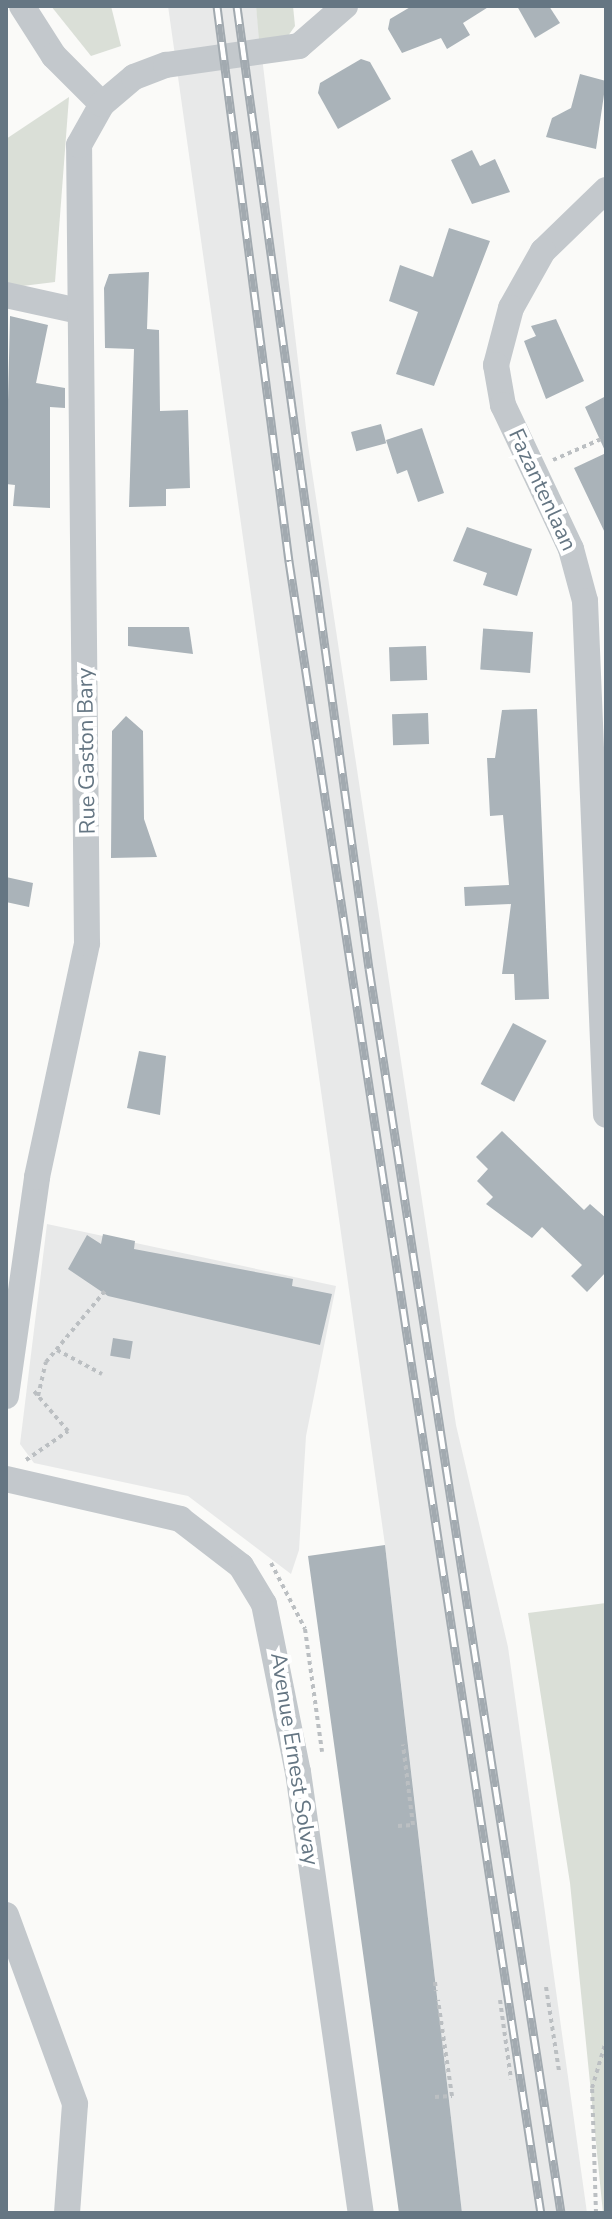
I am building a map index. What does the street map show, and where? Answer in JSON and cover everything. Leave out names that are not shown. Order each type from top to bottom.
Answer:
[{"type":"street","points":[[22,6],[54,56],[102,104]]},
{"type":"street","name":"Rue Gaston Bary","points":[[6,1396],[37,1177],[87,943],[76,171],[79,145],[102,104],[134,77],[166,65],[267,53],[299,46],[317,19],[345,6]]},
{"type":"street","name":"Fazantenlaan","points":[[606,190],[543,251],[500,335],[498,387],[571,549],[585,601],[601,916],[606,1115]]},
{"type":"street","points":[[6,295],[79,311]]},
{"type":"street","name":"Avenue Ernest Solvay","points":[[14,1471],[180,1519],[241,1566],[264,1604],[298,1772],[361,2213]]},
{"type":"street","points":[[6,1915],[75,2104],[67,2213]]},
{"type":"path","points":[[533,469],[606,437]]},
{"type":"path","points":[[38,1396],[57,1350],[105,1291]]},
{"type":"path","points":[[57,1350],[102,1374]]},
{"type":"path","points":[[9,1369],[68,1431],[32,1450],[14,1471]]},
{"type":"path","points":[[14,1471],[35,1469]]},
{"type":"path","points":[[263,1556],[284,1578],[305,1629],[323,1764]]},
{"type":"path","points":[[398,1826],[413,1825],[403,1745]]},
{"type":"path","points":[[435,1982],[436,1991]]},
{"type":"path","points":[[546,1987],[559,2071]]},
{"type":"path","points":[[435,2097],[452,2096],[438,2000]]},
{"type":"path","points":[[500,2000],[511,2079]]},
{"type":"path","points":[[596,2213],[592,2088],[606,2041]]},
{"type":"shaded area","points":[[51,6],[111,6],[121,46],[91,56]]},
{"type":"shaded area","points":[[168,6],[256,6],[308,445],[456,1425],[508,1647],[587,2213],[462,2213],[385,1545]]},
{"type":"shaded area","points":[[256,6],[293,6],[295,26],[288,36],[259,39]]},
{"type":"shaded area","points":[[69,97],[55,282],[6,288],[6,139]]},
{"type":"shaded area","points":[[47,1224],[336,1286],[306,1436],[299,1550],[291,1574],[188,1496],[34,1463],[20,1444]]},
{"type":"shaded area","points":[[606,1603],[606,2213],[603,2213],[570,1883],[528,1613]]},
{"type":"building","points":[[412,6],[490,6],[463,23],[470,35],[447,49],[441,38],[402,53],[388,29],[390,19]]},
{"type":"building","points":[[517,6],[549,6],[560,23],[535,38]]},
{"type":"building","points":[[361,59],[370,62],[391,99],[338,129],[318,93],[320,83]]},
{"type":"building","points":[[580,74],[606,81],[596,149],[546,137],[552,118],[571,108]]},
{"type":"building","points":[[472,150],[480,166],[495,159],[510,192],[472,204],[451,160]]},
{"type":"building","points":[[449,228],[490,241],[434,386],[396,374],[418,312],[389,301],[400,265],[433,277]]},
{"type":"building","points":[[149,272],[147,329],[159,330],[160,411],[188,410],[190,488],[166,489],[166,506],[129,507],[134,349],[105,348],[104,288],[109,274]]},
{"type":"building","points":[[10,316],[48,325],[36,383],[65,388],[65,408],[50,407],[50,508],[13,506],[15,485],[6,484]]},
{"type":"building","points":[[556,319],[584,381],[546,399],[524,341],[536,336],[531,326]]},
{"type":"building","points":[[606,396],[606,453],[585,407]]},
{"type":"building","points":[[381,424],[386,443],[356,451],[351,432]]},
{"type":"building","points":[[422,428],[444,493],[418,502],[407,470],[397,474],[386,440]]},
{"type":"building","points":[[606,453],[606,535],[574,468]]},
{"type":"building","points":[[467,527],[532,549],[517,596],[483,585],[487,573],[453,561]]},
{"type":"building","points":[[128,627],[189,627],[193,654],[128,646]]},
{"type":"building","points":[[483,629],[533,632],[530,673],[480,669]]},
{"type":"building","points":[[426,646],[427,680],[390,681],[389,647]]},
{"type":"building","points":[[537,709],[549,999],[515,1000],[514,974],[502,974],[511,904],[465,906],[464,887],[509,885],[503,815],[490,816],[487,758],[495,758],[502,710]]},
{"type":"building","points":[[428,713],[429,744],[393,745],[392,714]]},
{"type":"building","points":[[126,716],[143,731],[144,819],[157,857],[111,858],[112,731]]},
{"type":"building","points":[[6,877],[33,883],[29,907],[6,902]]},
{"type":"building","points":[[513,1023],[547,1041],[514,1102],[481,1084]]},
{"type":"building","points":[[139,1051],[166,1056],[160,1115],[127,1108]]},
{"type":"building","points":[[502,1131],[584,1210],[590,1204],[606,1218],[606,1272],[587,1292],[571,1276],[582,1265],[542,1227],[532,1238],[486,1204],[493,1197],[477,1181],[488,1169],[476,1157]]},
{"type":"building","points":[[103,1234],[135,1241],[134,1249],[293,1279],[292,1286],[332,1294],[320,1345],[108,1296],[68,1269],[87,1235],[101,1244]]},
{"type":"building","points":[[113,1338],[133,1341],[130,1359],[110,1356]]},
{"type":"building","points":[[385,1545],[462,2213],[399,2213],[308,1556]]},
{"type":"railway","points":[[217,6],[289,561],[541,2213]]},
{"type":"railway","points":[[237,6],[369,968],[561,2213]]}]
